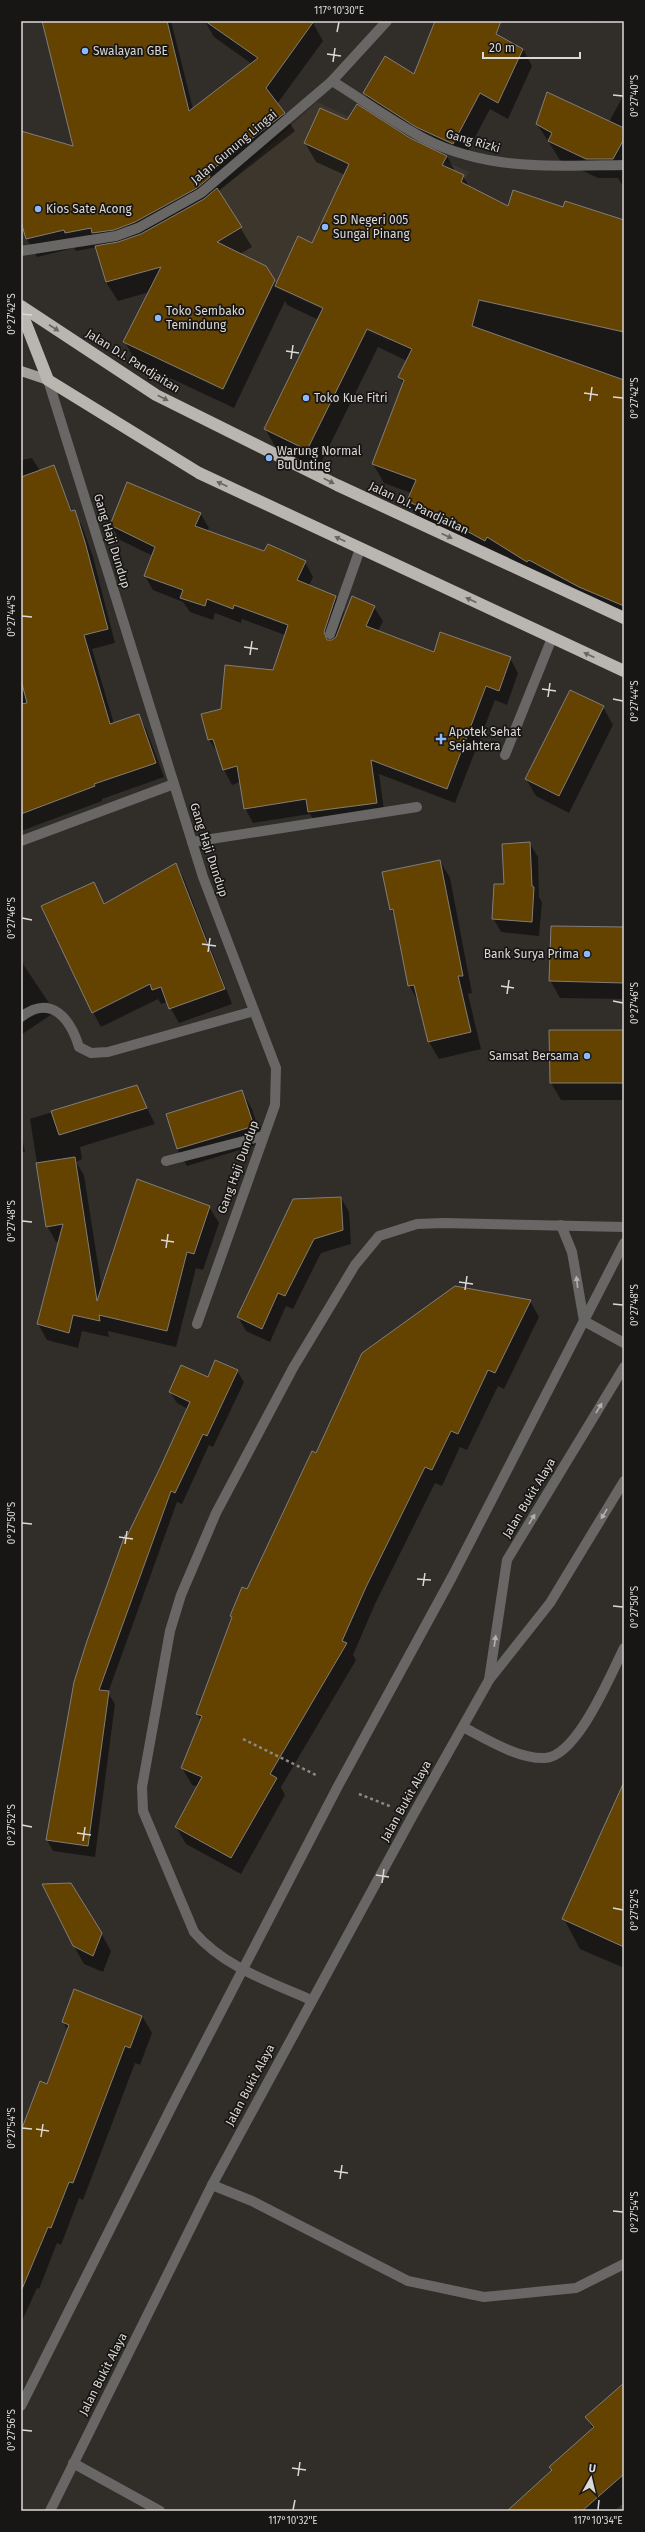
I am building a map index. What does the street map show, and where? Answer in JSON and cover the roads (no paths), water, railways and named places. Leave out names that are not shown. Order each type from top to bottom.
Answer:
[{"type":"highway","name":"Jalan D.I. Pandjaitan","points":[[21,306],[156,395],[337,485],[624,618]]},
{"type":"highway","points":[[21,311],[48,380],[199,473],[624,671]]},
{"type":"main road","points":[[21,371],[48,380]]},
{"type":"street","name":"Jalan Gunung Lingai","points":[[21,251],[116,236],[138,228],[201,193],[332,81],[387,21]]},
{"type":"street","name":"Gang Rizki","points":[[332,81],[425,139],[458,152],[498,162],[535,166],[624,165]]},
{"type":"street","name":"Gang Haji Dundup","points":[[48,380],[203,877],[276,1068],[275,1105],[197,1324]]},
{"type":"street","points":[[330,634],[360,549]]},
{"type":"street","points":[[505,755],[552,638]]},
{"type":"street","points":[[21,841],[174,784]]},
{"type":"street","points":[[192,842],[417,808]]},
{"type":"street","points":[[21,1017],[36,1007],[44,1006],[57,1011],[75,1034],[79,1047],[92,1053],[108,1052],[254,1011]]},
{"type":"street","points":[[166,1161],[263,1136]]},
{"type":"street","points":[[311,2000],[244,1970],[207,1947],[194,1932],[143,1811],[142,1787],[170,1631],[184,1589],[216,1513],[293,1368],[355,1265],[379,1236],[417,1224],[444,1223],[624,1227]]},
{"type":"street","points":[[561,1226],[572,1252],[584,1321]]},
{"type":"street","points":[[21,2406],[174,2102],[244,1970],[338,1786],[452,1577],[624,1243]]},
{"type":"street","points":[[584,1321],[624,1343]]},
{"type":"street","name":"Jalan Bukit Alaya","points":[[489,1680],[507,1560],[624,1367]]},
{"type":"street","name":"Jalan Bukit Alaya","points":[[50,2511],[212,2185],[311,2000],[489,1680],[550,1603],[624,1481]]},
{"type":"street","points":[[463,1727],[507,1750],[546,1758],[567,1748],[591,1714],[624,1648]]},
{"type":"street","points":[[212,2185],[252,2201],[408,2281],[484,2297],[576,2288],[624,2264]]},
{"type":"street","points":[[73,2464],[160,2511]]},
{"type":"place","name":"Swalayan GBE","points":[[85,51]]},
{"type":"place","name":"Kios Sate Acong","points":[[38,209]]},
{"type":"place","name":"SD Negeri 005 Sungai Pinang","points":[[325,227]]},
{"type":"place","name":"Toko Sembako Temindung","points":[[158,318]]},
{"type":"place","name":"Toko Kue Fitri","points":[[306,398]]},
{"type":"place","name":"Warung Normal Bu Unting","points":[[269,458]]},
{"type":"place","name":"Apotek Sehat Sejahtera","points":[[441,739]]},
{"type":"place","name":"Bank Surya Prima","points":[[587,954]]},
{"type":"place","name":"Samsat Bersama","points":[[587,1056]]}]
